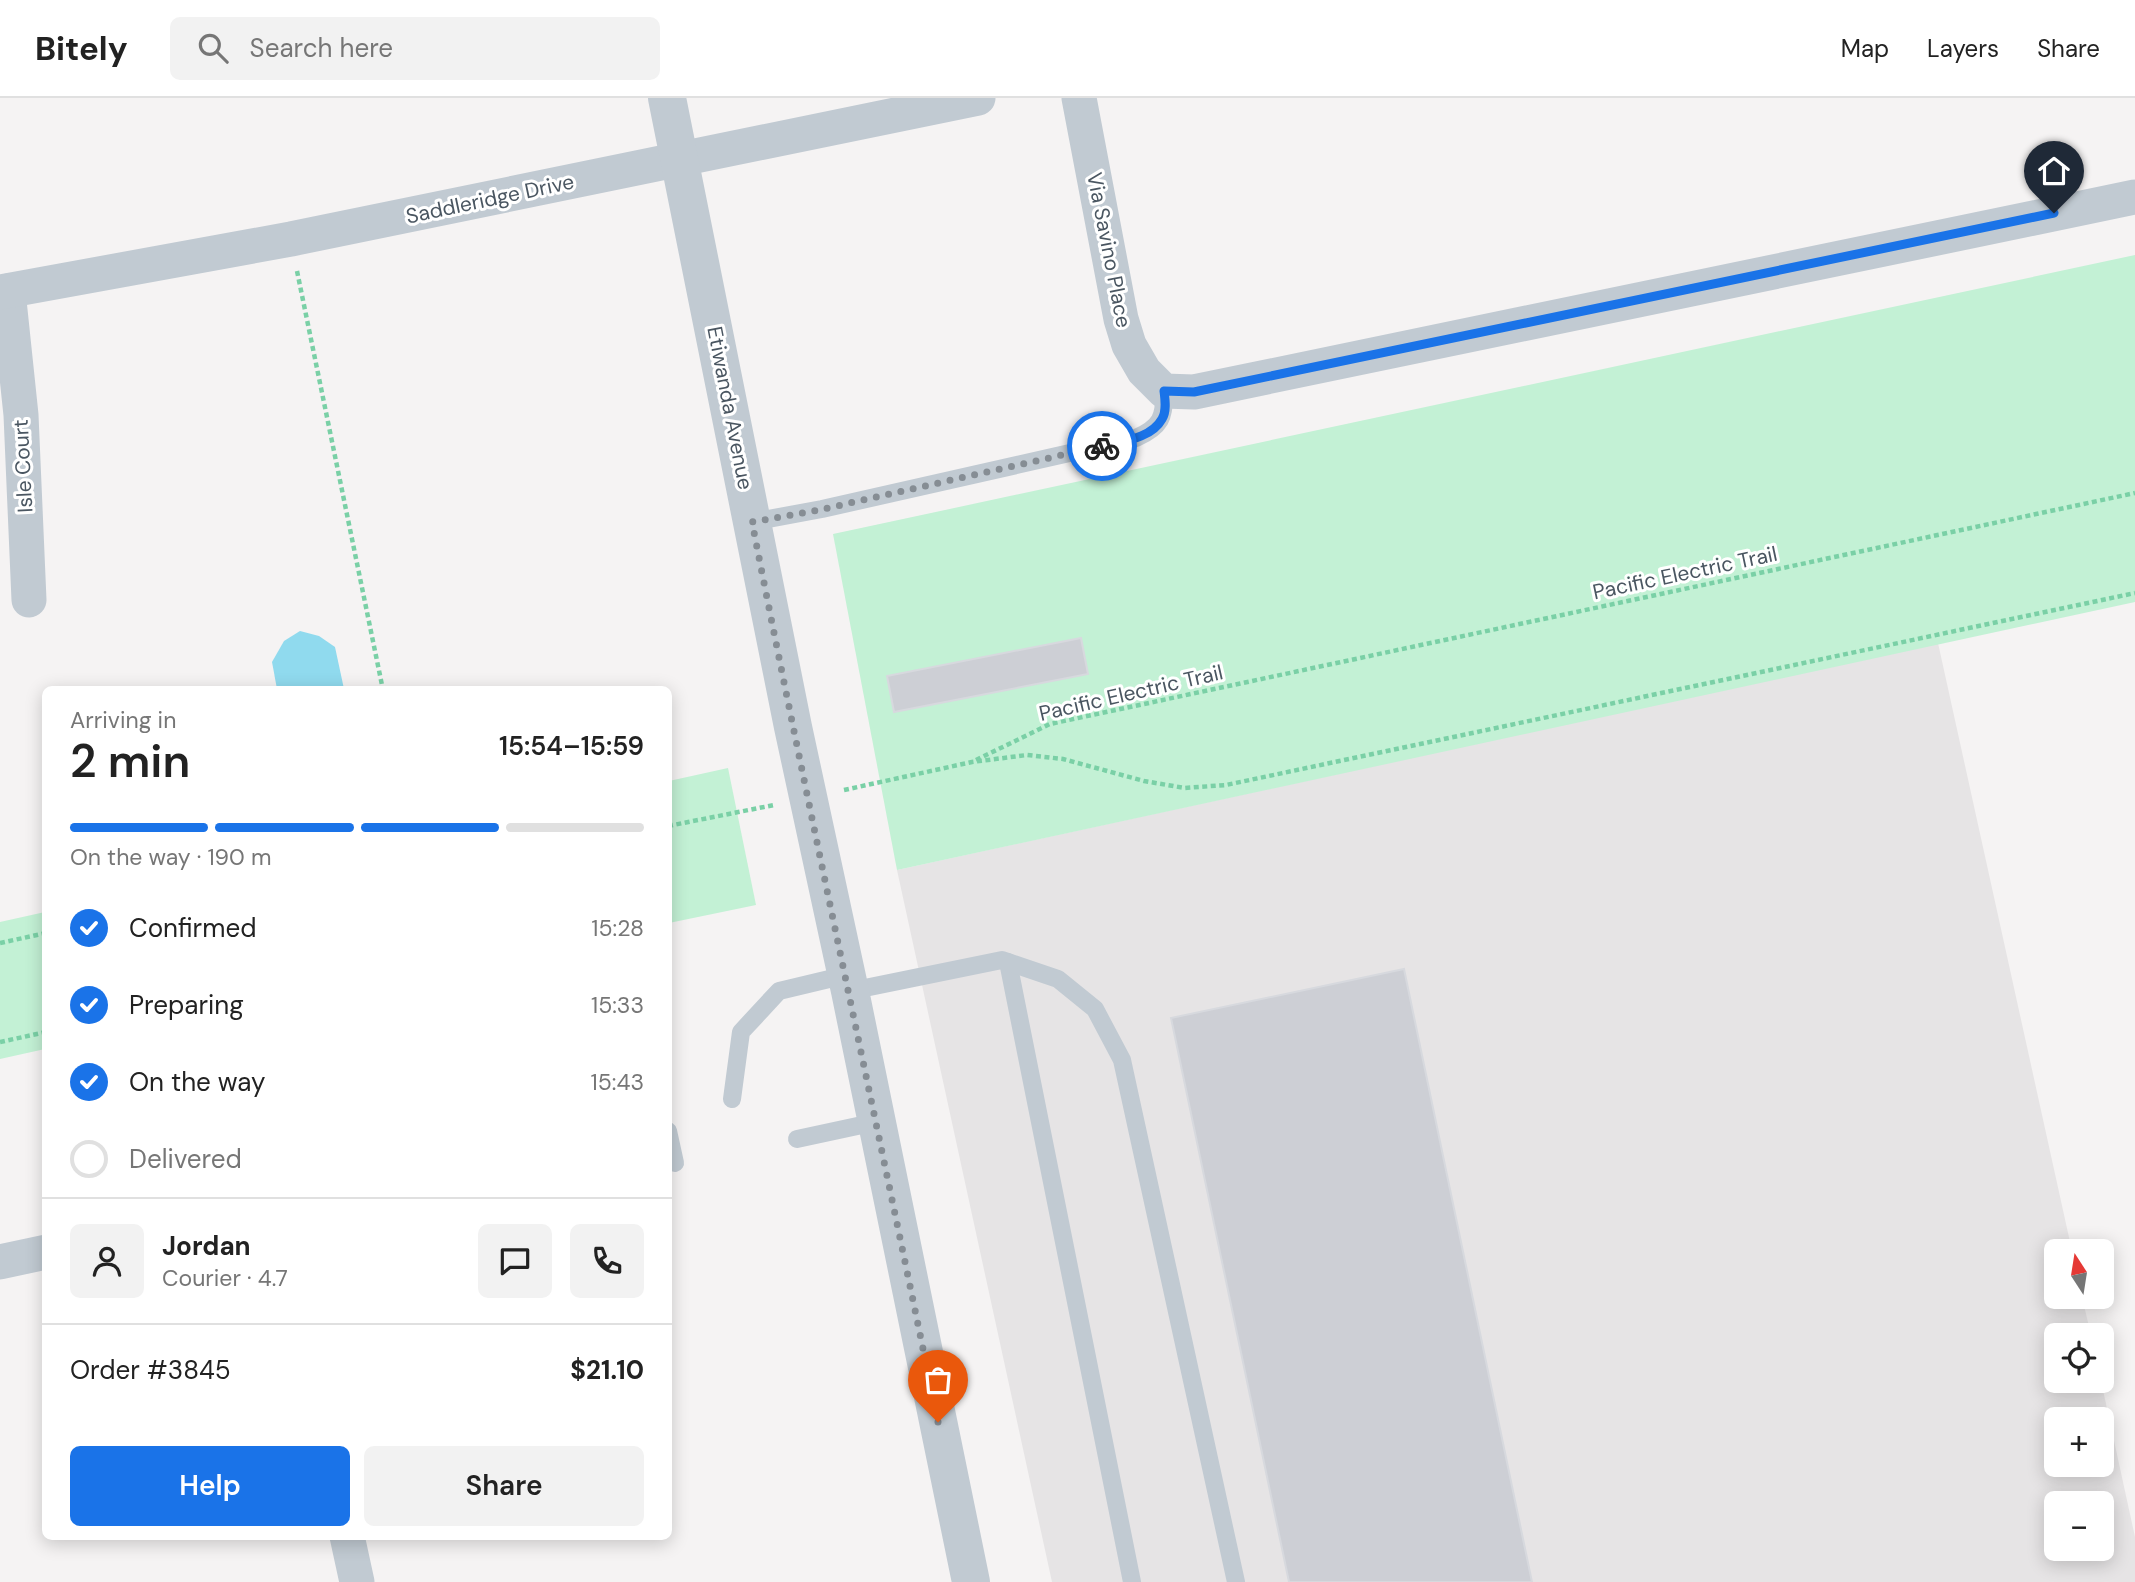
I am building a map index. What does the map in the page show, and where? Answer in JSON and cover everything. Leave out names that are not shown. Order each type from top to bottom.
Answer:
[{"type":"street","name":"Etiwanda Avenue","points":[[667,98],[810,811],[971,1582]]},
{"type":"street","name":"Saddleridge Drive","points":[[4,292],[291,240],[978,98]]},
{"type":"street","name":"Via Savino Place","points":[[1079,98],[1129,345],[1144,371],[1164,391]]},
{"type":"street","points":[[1164,391],[1194,392],[2135,197]]},
{"type":"street","name":"Isle Court","points":[[4,292],[21,415],[29,600]]},
{"type":"street","points":[[0,1262],[42,1253]]},
{"type":"street","points":[[348,1540],[357,1582]]},
{"type":"lane","points":[[752,522],[819,510],[1136,438],[1148,433],[1163,418],[1164,391]]},
{"type":"lane","points":[[732,1099],[741,1031],[779,991],[848,984],[1002,960],[1058,979],[1095,1009],[1122,1060],[1236,1582]]},
{"type":"lane","points":[[1007,962],[1132,1582]]},
{"type":"lane","points":[[797,1139],[876,1122]]},
{"type":"lane","points":[[672,1152],[674,1163]]},
{"type":"path","points":[[291,240],[382,686]]},
{"type":"path","name":"Pacific Electric Trail","points":[[2135,493],[1050,724],[972,762],[1027,755],[1063,759],[1144,781],[1185,788],[1226,785],[2135,593]]},
{"type":"path","points":[[0,943],[42,934]]},
{"type":"path","points":[[0,1042],[42,1033]]},
{"type":"shaded area","points":[[1938,643],[2069,1239],[2044,1239],[2044,1309],[2085,1309],[2088,1323],[2044,1323],[2044,1393],[2104,1393],[2107,1407],[2044,1407],[2044,1477],[2114,1477],[2114,1441],[2135,1537],[2135,1582],[1052,1582],[897,870]]},
{"type":"green space","points":[[2135,255],[2135,602],[897,870],[833,534]]},
{"type":"green space","points":[[728,768],[756,905],[672,922],[672,780]]},
{"type":"green space","points":[[42,913],[42,1050],[0,1059],[0,922]]},
{"type":"water","points":[[300,631],[319,636],[335,647],[343,686],[276,686],[272,662],[284,641]]},
{"type":"building","points":[[1081,638],[1088,674],[894,712],[887,676]]},
{"type":"building","points":[[1404,969],[1532,1582],[1289,1582],[1171,1018]]},
{"type":"way so far","points":[[938,1422],[752,522],[819,510],[1102,446]]},
{"type":"route","points":[[1102,446],[1136,438],[1156,426],[1163,418],[1164,391],[1194,392],[2054,213]]}]
